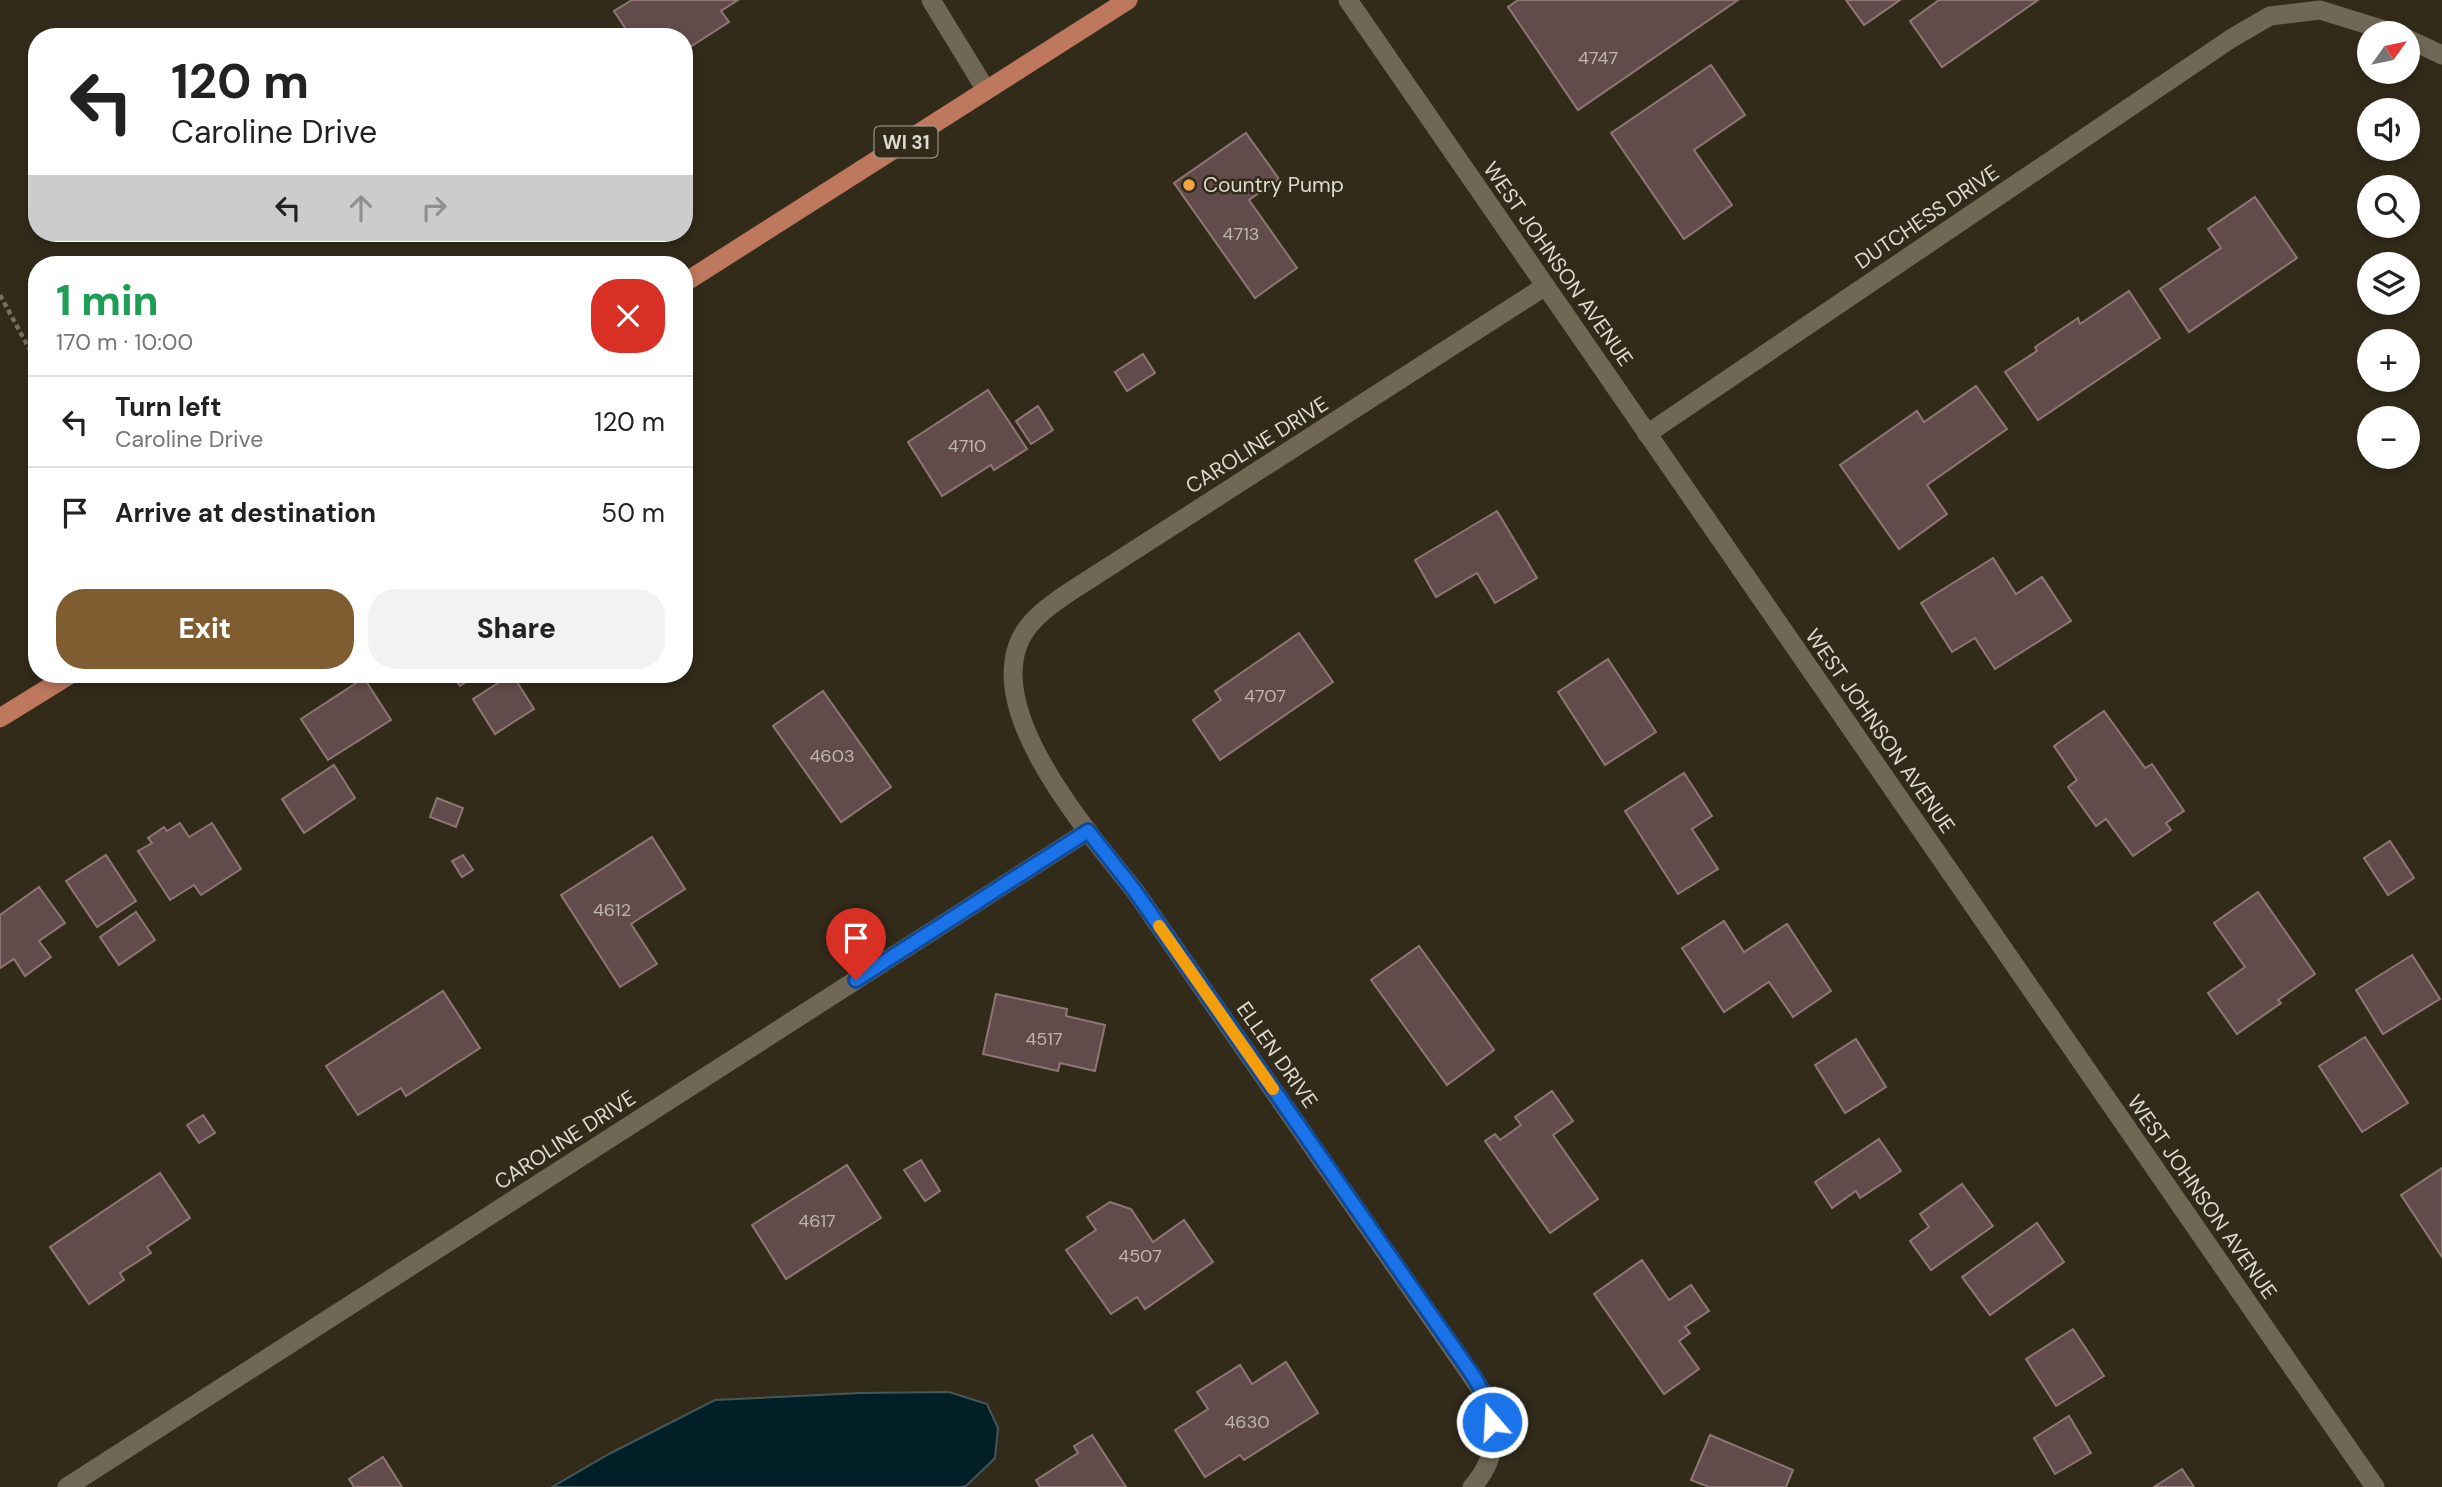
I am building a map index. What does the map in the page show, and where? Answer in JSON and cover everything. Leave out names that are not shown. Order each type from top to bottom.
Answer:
[{"type":"main road","name":"WI 31","points":[[693,277],[1128,0]]},
{"type":"main road","points":[[0,719],[57,683]]},
{"type":"street","points":[[931,0],[986,90]]},
{"type":"street","name":"WEST JOHNSON AVENUE","points":[[1348,0],[2375,1487]]},
{"type":"street","name":"DUTCHESS DRIVE","points":[[1647,434],[2232,37],[2270,16],[2320,10],[2357,22]]},
{"type":"street","points":[[2420,45],[2442,55]]},
{"type":"street","name":"CAROLINE DRIVE","points":[[1015,660],[1021,638],[1045,610],[1071,591],[1544,286]]},
{"type":"street","name":"ELLEN DRIVE","points":[[1015,660],[1013,679],[1016,704],[1026,733],[1088,831],[1135,891],[1482,1391],[1492,1422],[1491,1459],[1477,1482]]},
{"type":"street","name":"CAROLINE DRIVE","points":[[67,1487],[1088,831]]},
{"type":"path","points":[[0,295],[28,346]]},
{"type":"water","points":[[949,1392],[987,1404],[998,1428],[995,1458],[966,1486],[552,1487],[609,1454],[715,1400]]},
{"type":"building","points":[[632,0],[738,0],[721,11],[729,22],[693,45],[693,28],[625,28],[614,11]]},
{"type":"building","points":[[1518,0],[1738,0],[1578,110],[1508,7]]},
{"type":"building","points":[[1846,0],[1900,0],[1864,25]]},
{"type":"building","points":[[1939,0],[2038,0],[1942,67],[1910,21]]},
{"type":"building","points":[[1711,65],[1745,115],[1694,150],[1732,205],[1684,239],[1611,133]]},
{"type":"building","points":[[1246,133],[1279,179],[1249,200],[1297,268],[1255,298],[1174,183]]},
{"type":"building","points":[[2255,197],[2297,258],[2189,332],[2160,289],[2221,248],[2208,229]]},
{"type":"building","points":[[2129,291],[2160,338],[2038,420],[2005,372],[2037,351],[2035,347],[2078,318],[2080,324]]},
{"type":"building","points":[[1143,354],[1155,373],[1127,391],[1115,372]]},
{"type":"building","points":[[1976,386],[2007,429],[1927,485],[1947,514],[1899,549],[1840,465],[1917,411],[1924,422]]},
{"type":"building","points":[[988,390],[1027,449],[994,470],[991,465],[942,496],[908,442]]},
{"type":"building","points":[[1038,406],[1053,430],[1031,444],[1016,421]]},
{"type":"building","points":[[1497,511],[1537,578],[1495,603],[1477,573],[1436,597],[1415,560]]},
{"type":"building","points":[[1993,558],[2016,594],[2042,577],[2071,621],[1995,669],[1975,638],[1952,652],[1921,603]]},
{"type":"building","points":[[1299,633],[1333,682],[1220,760],[1193,720],[1221,700],[1215,691]]},
{"type":"building","points":[[1608,659],[1656,732],[1605,765],[1558,692]]},
{"type":"building","points":[[356,683],[367,683],[391,720],[328,760],[301,719]]},
{"type":"building","points":[[498,683],[518,683],[534,709],[495,734],[473,699]]},
{"type":"building","points":[[823,691],[891,787],[841,822],[773,726]]},
{"type":"building","points":[[2104,711],[2145,768],[2152,764],[2184,811],[2166,823],[2171,830],[2133,856],[2106,819],[2096,826],[2068,787],[2077,780],[2054,746]]},
{"type":"building","points":[[334,765],[355,798],[304,833],[282,799]]},
{"type":"building","points":[[1684,773],[1712,816],[1692,829],[1718,869],[1678,894],[1625,811]]},
{"type":"building","points":[[437,798],[463,808],[456,827],[430,817]]},
{"type":"building","points":[[180,823],[189,837],[212,823],[241,869],[201,895],[194,885],[170,900],[138,851],[152,843],[148,838],[164,827],[167,831]]},
{"type":"building","points":[[652,837],[685,889],[631,924],[657,964],[620,987],[561,895]]},
{"type":"building","points":[[2390,841],[2414,878],[2388,895],[2364,858]]},
{"type":"building","points":[[106,855],[136,901],[97,927],[66,881]]},
{"type":"building","points":[[463,855],[473,870],[462,877],[452,861]]},
{"type":"building","points":[[39,887],[65,923],[39,941],[51,957],[25,976],[14,959],[0,968],[0,915]]},
{"type":"building","points":[[2258,892],[2315,974],[2278,1000],[2281,1003],[2237,1034],[2208,993],[2245,967],[2214,923]]},
{"type":"building","points":[[136,912],[155,940],[119,965],[100,937]]},
{"type":"building","points":[[1724,921],[1744,952],[1787,924],[1831,991],[1793,1017],[1769,982],[1724,1012],[1682,948]]},
{"type":"building","points":[[1419,946],[1494,1050],[1447,1085],[1371,980]]},
{"type":"building","points":[[2412,955],[2440,999],[2383,1034],[2356,990]]},
{"type":"building","points":[[443,991],[480,1048],[406,1096],[401,1088],[358,1115],[326,1066]]},
{"type":"building","points":[[996,994],[1067,1009],[1066,1016],[1105,1025],[1095,1071],[1060,1063],[1058,1071],[983,1054]]},
{"type":"building","points":[[2365,1037],[2408,1103],[2362,1132],[2319,1066]]},
{"type":"building","points":[[1856,1039],[1886,1087],[1845,1113],[1815,1065]]},
{"type":"building","points":[[1552,1091],[1573,1121],[1553,1135],[1598,1199],[1550,1233],[1485,1141],[1495,1134],[1500,1140],[1521,1125],[1515,1117]]},
{"type":"building","points":[[203,1115],[215,1133],[199,1143],[187,1125]]},
{"type":"building","points":[[1879,1139],[1901,1171],[1860,1198],[1856,1191],[1832,1208],[1815,1182]]},
{"type":"building","points":[[921,1160],[940,1191],[925,1201],[904,1170]]},
{"type":"building","points":[[847,1165],[881,1218],[786,1279],[752,1225]]},
{"type":"building","points":[[2442,1168],[2442,1257],[2401,1195]]},
{"type":"building","points":[[160,1173],[190,1218],[147,1247],[151,1253],[120,1273],[124,1280],[89,1304],[50,1247]]},
{"type":"building","points":[[1962,1184],[1993,1226],[1931,1270],[1910,1241],[1929,1227],[1920,1214]]},
{"type":"building","points":[[1110,1202],[1131,1209],[1153,1242],[1184,1220],[1213,1262],[1145,1309],[1137,1297],[1111,1314],[1066,1250],[1096,1230],[1087,1217]]},
{"type":"building","points":[[2037,1223],[2064,1262],[1990,1315],[1962,1277]]},
{"type":"building","points":[[1642,1260],[1669,1300],[1691,1285],[1709,1311],[1685,1327],[1690,1333],[1679,1341],[1699,1369],[1664,1394],[1594,1294]]},
{"type":"building","points":[[2073,1329],[2104,1376],[2056,1406],[2026,1359]]},
{"type":"building","points":[[1286,1362],[1318,1413],[1244,1460],[1240,1455],[1205,1477],[1175,1430],[1208,1409],[1197,1392],[1240,1365],[1252,1384]]},
{"type":"building","points":[[2069,1416],[2091,1453],[2055,1474],[2034,1438]]},
{"type":"building","points":[[1092,1435],[1126,1487],[1040,1487],[1036,1480],[1078,1453],[1074,1446]]},
{"type":"building","points":[[1710,1435],[1793,1470],[1786,1487],[1709,1487],[1691,1480]]},
{"type":"building","points":[[383,1457],[402,1487],[354,1487],[349,1479]]},
{"type":"building","points":[[2182,1469],[2194,1487],[2154,1487]]},
{"type":"slow traffic","points":[[1159,926],[1273,1089]]},
{"type":"place","name":"Country Pump","points":[[1189,185]]},
{"type":"route","points":[[856,980],[1088,831],[1135,891],[1474,1377],[1488,1405],[1492,1422]]}]
